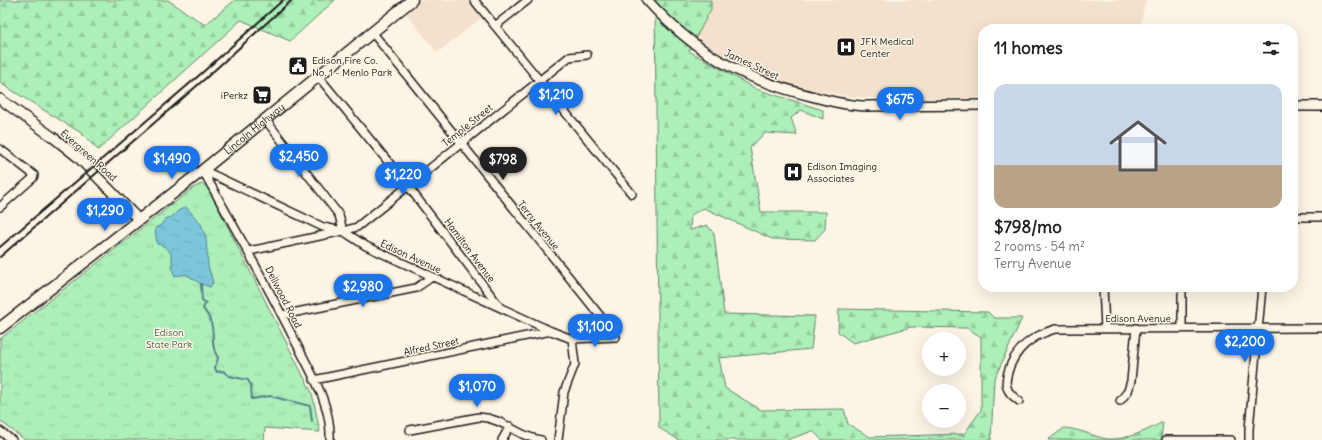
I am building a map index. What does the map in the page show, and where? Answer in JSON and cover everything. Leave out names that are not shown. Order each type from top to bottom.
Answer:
[{"type":"main road","name":"Lincoln Highway","points":[[0,328],[138,219],[203,170],[412,0]]},
{"type":"street","points":[[474,0],[632,194]]},
{"type":"street","points":[[495,26],[528,0]]},
{"type":"street","name":"James Street","points":[[647,0],[672,27],[727,67],[776,88],[834,102],[868,106],[978,105]]},
{"type":"street","name":"Terry Avenue","points":[[372,32],[613,332],[615,337]]},
{"type":"street","name":"Temple Street","points":[[249,251],[357,227],[569,57],[587,55]]},
{"type":"street","name":"Hamilton Avenue","points":[[318,76],[408,186],[500,307]]},
{"type":"street","name":"Evergreen Road","points":[[0,99],[79,158],[138,219]]},
{"type":"street","name":"James Street","points":[[868,106],[875,110],[978,110]]},
{"type":"street","points":[[1298,106],[1322,106]]},
{"type":"street","points":[[265,119],[339,215],[343,231]]},
{"type":"street","points":[[0,149],[34,175],[33,178],[0,207]]},
{"type":"street","name":"Edison Avenue","points":[[203,170],[322,228],[343,231],[366,246],[551,331],[572,339],[615,337]]},
{"type":"street","name":"Dellwood Road","points":[[203,170],[249,251],[314,380],[328,416],[330,440]]},
{"type":"street","points":[[1298,217],[1322,217]]},
{"type":"street","points":[[282,315],[416,288],[432,277]]},
{"type":"street","points":[[1103,292],[1104,328]]},
{"type":"street","points":[[1249,440],[1257,328],[1261,292]]},
{"type":"street","points":[[1182,294],[1182,328]]},
{"type":"street","points":[[1120,401],[1128,391],[1131,381],[1136,328]]},
{"type":"street","name":"Edison Avenue","points":[[1019,401],[1009,392],[1006,386],[1007,377],[1015,356],[1028,342],[1044,332],[1055,329],[1322,328]]},
{"type":"street","name":"Alfred Street","points":[[314,380],[551,331]]},
{"type":"street","points":[[558,440],[564,392],[575,364],[572,339]]},
{"type":"street","points":[[410,430],[479,417],[494,419],[510,426],[530,438],[541,440]]},
{"type":"street","points":[[502,440],[510,426]]},
{"type":"street","points":[[0,432],[12,440]]},
{"type":"street","points":[[1166,440],[1231,440]]},
{"type":"shaded area","points":[[412,0],[474,0],[485,15],[437,53],[402,8]]},
{"type":"shaded area","name":"JFK Medical Center","points":[[711,0],[1146,0],[1140,24],[978,24],[978,98],[898,99],[852,97],[807,89],[773,79],[727,57],[693,37],[711,9]]},
{"type":"green space","points":[[0,0],[168,0],[205,25],[235,0],[335,0],[290,41],[241,20],[98,150],[81,133],[0,83]]},
{"type":"green space","points":[[655,0],[711,0],[711,9],[689,51],[756,89],[823,110],[823,119],[801,110],[791,118],[797,135],[765,133],[750,147],[761,212],[826,212],[825,229],[815,240],[772,239],[704,208],[691,215],[690,230],[707,225],[714,234],[724,314],[815,316],[811,349],[719,358],[725,388],[761,410],[844,409],[848,424],[870,437],[964,434],[981,410],[981,337],[967,328],[911,327],[853,343],[838,332],[839,309],[988,312],[994,318],[1022,318],[994,380],[991,440],[822,440],[813,431],[787,440],[679,440],[659,428]]},
{"type":"green space","name":"Edison State Park","points":[[201,184],[207,186],[312,393],[320,432],[265,428],[264,440],[25,440],[0,421],[0,339],[193,188]]},
{"type":"green space","points":[[1163,422],[1161,440],[1048,440],[1064,428],[1107,439],[1122,438],[1143,432]]},
{"type":"water","points":[[186,207],[201,224],[206,238],[208,266],[213,283],[210,287],[201,284],[186,274],[175,276],[172,269],[171,254],[165,247],[157,244],[155,228],[161,225],[165,219],[172,217],[178,211]]},
{"type":"waterway","points":[[201,284],[202,300],[206,303],[203,308],[209,317],[213,330],[213,343],[215,353],[218,358],[215,368],[217,372],[223,371],[229,376],[248,380],[251,385],[252,399],[270,396],[310,406],[312,421]]},
{"type":"railway","points":[[0,247],[203,72],[283,0]]},
{"type":"railway","points":[[0,257],[207,77],[292,0]]},
{"type":"place","name":"JFK Medical Center","points":[[846,47]]},
{"type":"place","name":"Edison Fire Co. No. 1 - Menlo Park","points":[[298,66]]},
{"type":"place","name":"iPerkz","points":[[262,95]]},
{"type":"place","name":"Edison Imaging Associates","points":[[793,172]]}]
